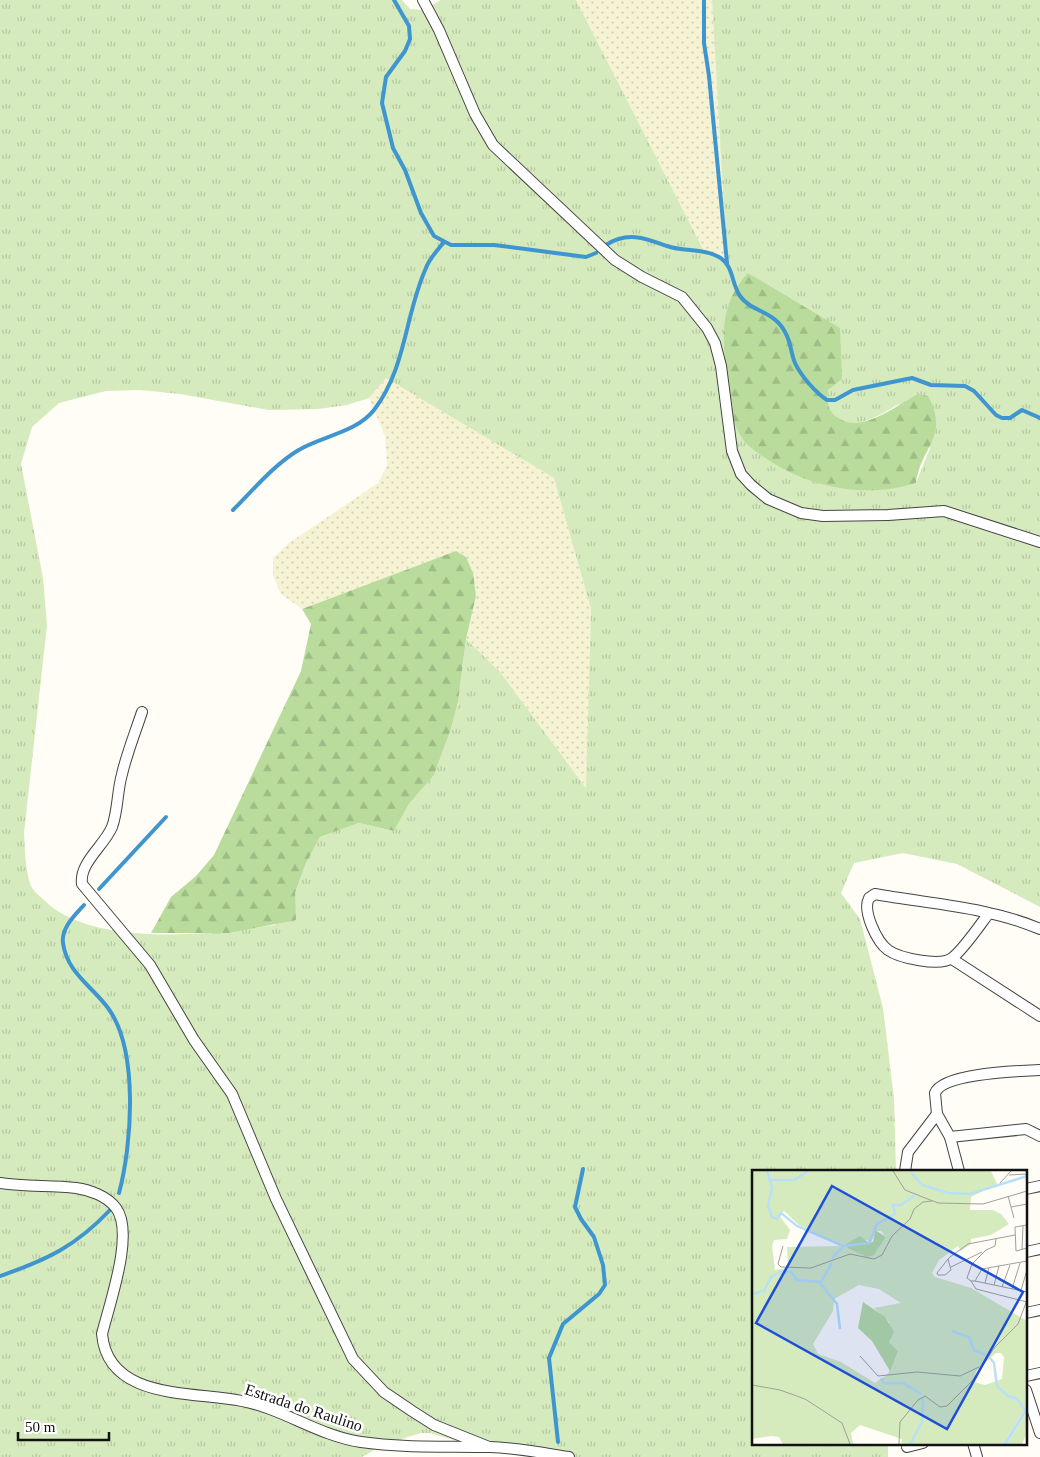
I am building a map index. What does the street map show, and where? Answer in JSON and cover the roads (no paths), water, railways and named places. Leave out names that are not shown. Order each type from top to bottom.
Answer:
[{"type":"street","points":[[422,0],[439,30],[475,114],[493,144],[615,260],[642,278],[682,297],[707,328],[715,343],[721,366],[732,450],[742,474],[751,485],[768,499],[801,512],[823,516],[944,511],[1040,542]]},
{"type":"street","points":[[142,712],[122,774],[113,825],[108,836],[84,869],[81,876],[82,884],[150,964],[194,1040],[232,1094],[276,1199],[353,1359],[384,1392],[412,1411],[434,1425],[488,1447]]},
{"type":"street","points":[[989,913],[952,959],[935,962],[908,958],[887,950],[879,940],[867,907],[869,898],[875,894],[989,913],[1011,918],[1040,929]]},
{"type":"street","points":[[952,959],[1040,1016]]},
{"type":"street","points":[[959,1170],[950,1137],[937,1114],[935,1093],[943,1084],[970,1076],[1040,1070]]},
{"type":"street","points":[[904,1167],[908,1152],[937,1114]]},
{"type":"street","points":[[950,1137],[1026,1129],[1040,1136]]},
{"type":"street","name":"Estrada do Raulino","points":[[0,1183],[76,1188],[105,1198],[116,1207],[121,1216],[123,1228],[120,1261],[102,1334],[103,1344],[108,1357],[117,1370],[135,1382],[161,1390],[260,1405],[326,1433],[361,1442],[488,1447],[569,1457]]},
{"type":"street","points":[[1028,1396],[1040,1433]]},
{"type":"street","points":[[907,1447],[919,1444]]},
{"type":"street","points":[[973,1444],[977,1457]]},
{"type":"waterway","points":[[394,0],[409,26],[410,39],[405,51],[386,77],[382,103],[393,148],[405,170],[421,213],[434,236],[451,245],[494,245],[586,257],[596,253]]},
{"type":"waterway","points":[[704,0],[704,43],[709,76],[727,263]]},
{"type":"waterway","points":[[606,245],[621,238],[636,237],[673,248],[707,252],[719,257],[730,270],[737,291],[745,302],[770,316],[781,326],[788,337],[794,360],[801,373],[809,384],[827,400],[835,400],[853,390],[912,378],[931,385],[965,386],[974,391],[996,415],[1002,418],[1010,418],[1022,410],[1040,418]]},
{"type":"waterway","points":[[233,510],[288,457],[306,446],[358,424],[374,410],[385,394],[393,377],[419,286],[427,265],[443,243]]},
{"type":"waterway","points":[[99,889],[166,817]]},
{"type":"waterway","points":[[84,905],[66,927],[63,943],[69,963],[108,1008],[118,1026],[125,1048],[129,1072],[129,1124],[124,1173],[119,1193]]},
{"type":"waterway","points":[[558,1442],[549,1358],[563,1324],[599,1294],[605,1285],[603,1265],[594,1237],[575,1207],[583,1169]]},
{"type":"waterway","points":[[0,1276],[46,1258],[60,1250],[85,1233],[110,1210]]}]
